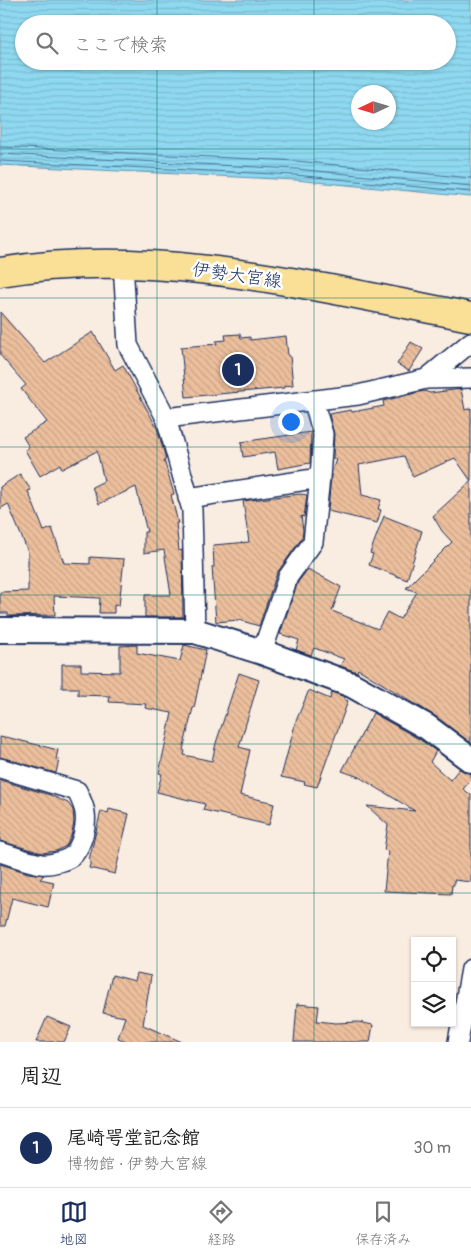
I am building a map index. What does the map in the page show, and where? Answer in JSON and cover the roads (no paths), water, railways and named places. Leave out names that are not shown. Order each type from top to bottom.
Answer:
[{"type":"main road","name":"伊勢大宮線","points":[[0,272],[93,263],[123,263],[249,274],[471,317]]},
{"type":"street","points":[[123,263],[128,345],[166,418],[192,510],[195,631]]},
{"type":"street","points":[[426,379],[471,342]]},
{"type":"street","points":[[166,418],[358,395],[426,379],[471,378]]},
{"type":"street","points":[[262,652],[288,577],[313,542],[324,434],[312,400]]},
{"type":"street","points":[[188,498],[320,478]]},
{"type":"street","points":[[0,630],[195,631],[262,652],[352,686],[426,727],[471,760]]},
{"type":"street","points":[[0,768],[77,791],[86,814],[83,836],[73,855],[66,859],[42,864],[0,852]]},
{"type":"street","points":[[458,1042],[471,969]]},
{"type":"water","points":[[0,0],[471,0],[471,197],[295,180],[0,165]]},
{"type":"place","name":"尾崎咢堂記念館","points":[[238,370]]}]
